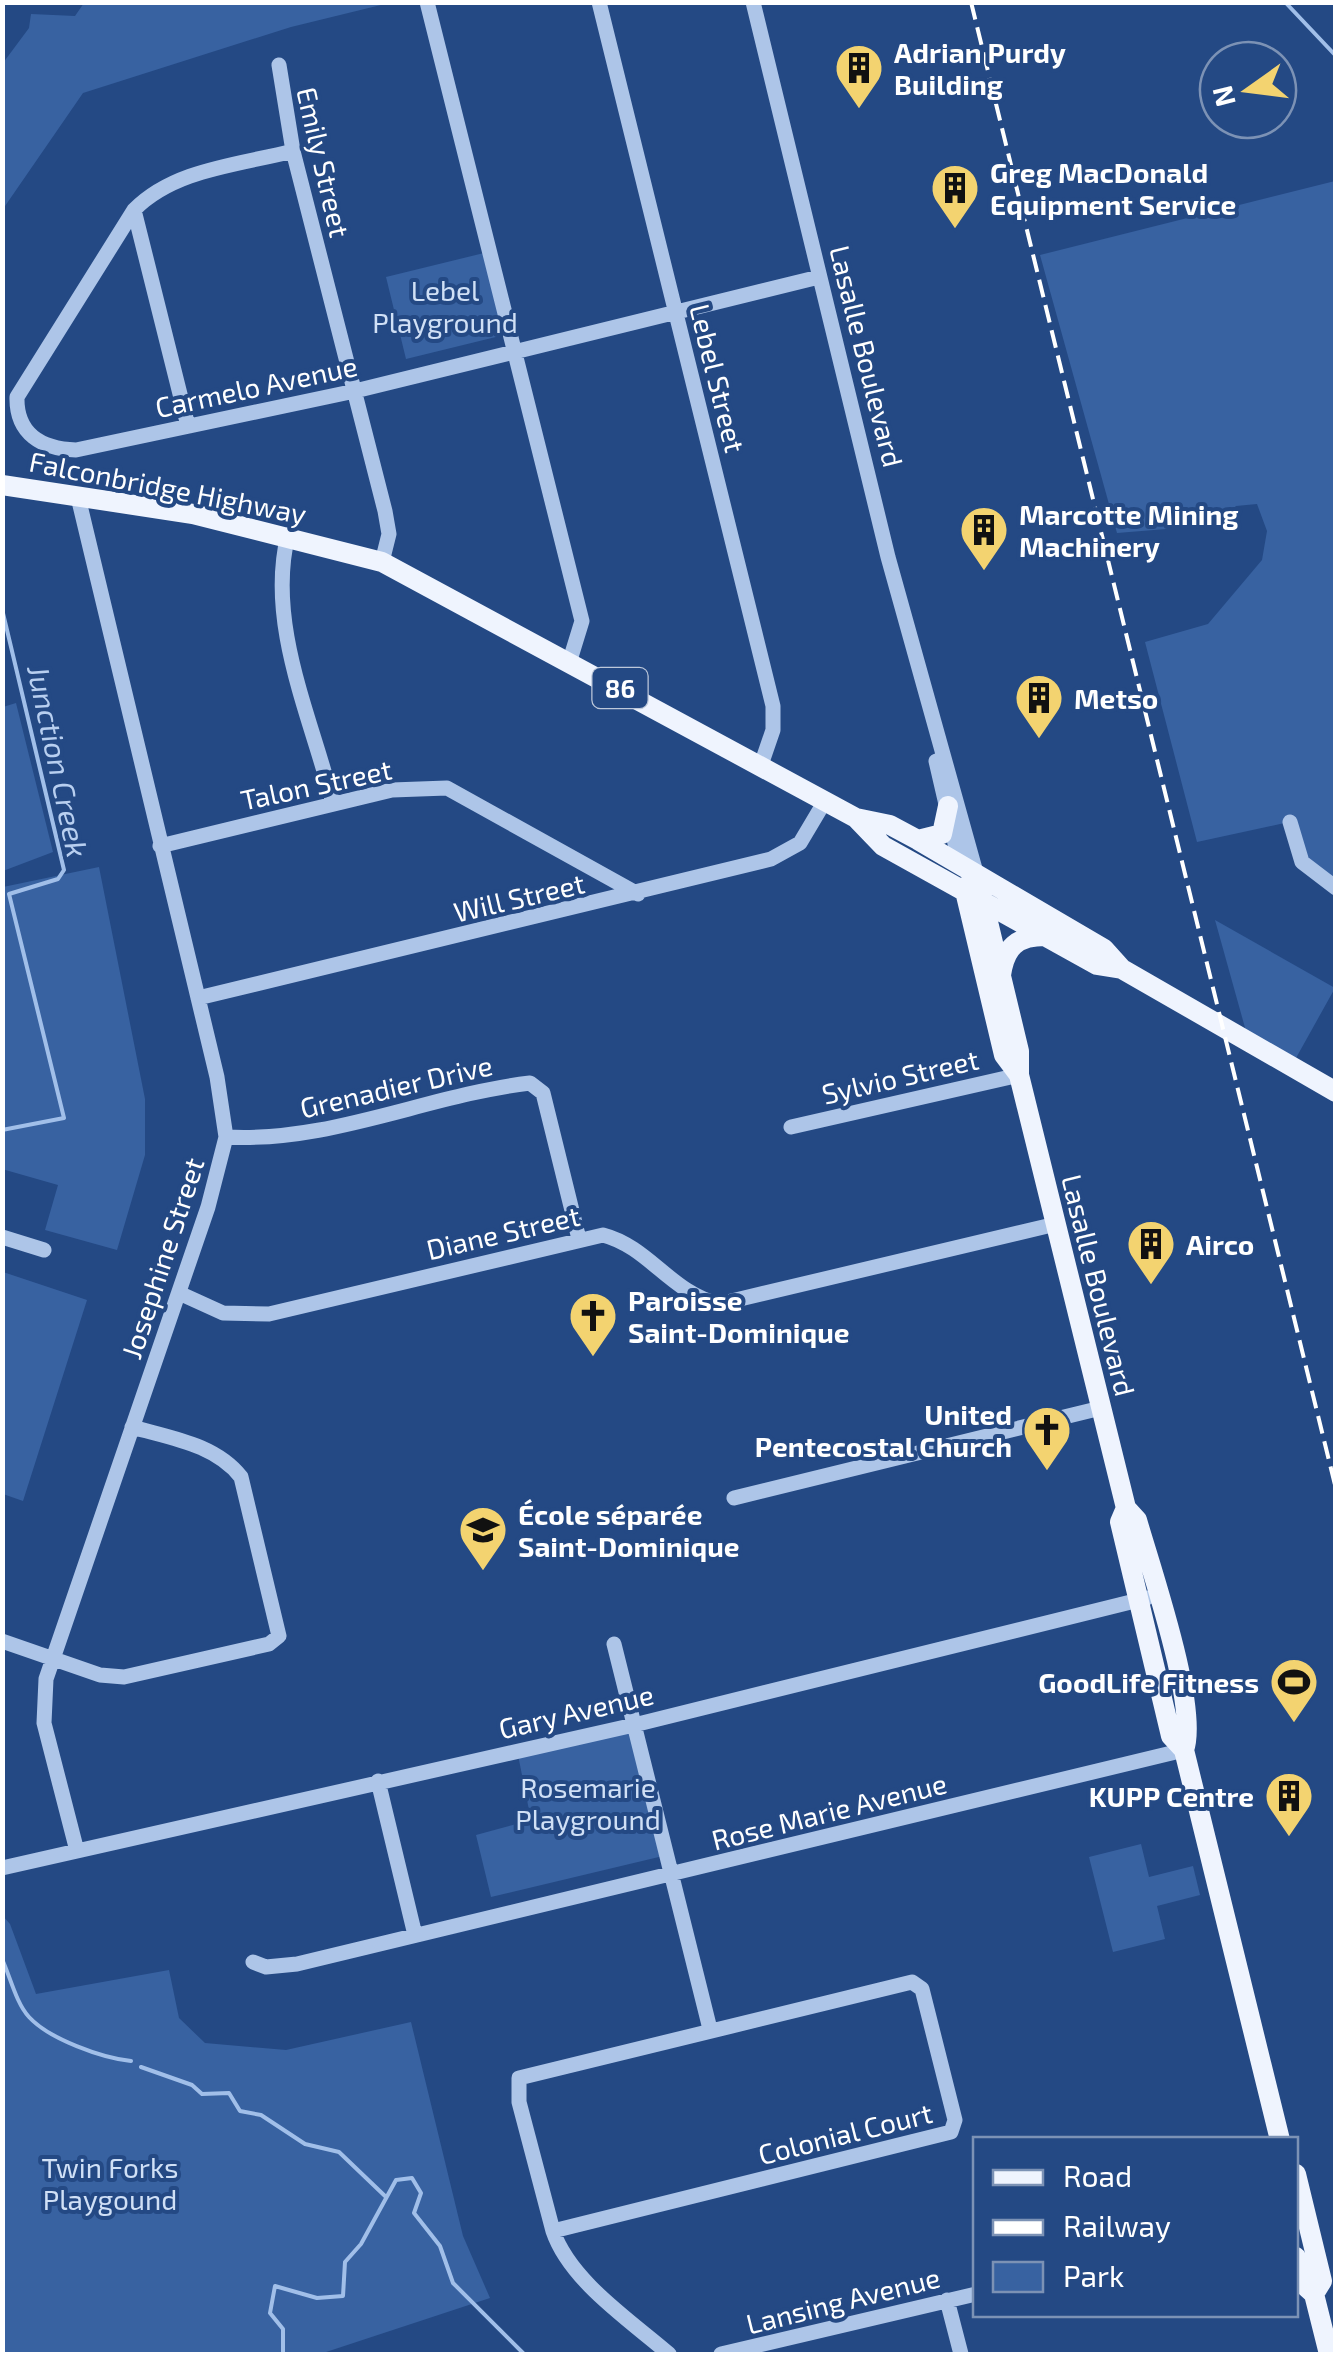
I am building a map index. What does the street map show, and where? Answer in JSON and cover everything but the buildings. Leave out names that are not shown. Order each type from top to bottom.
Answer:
[{"type":"main road","name":"Falconbridge Highway","points":[[2,485],[194,514],[382,562],[570,660],[825,802],[856,818],[890,826],[918,840],[971,884],[1045,936],[1097,965],[1122,969]]},
{"type":"main road","points":[[918,840],[937,837],[946,829],[948,806]]},
{"type":"main road","name":"Falconbridge Highway","points":[[856,818],[883,846],[1104,949],[1122,969],[1336,1092]]},
{"type":"main road","name":"Lasalle Boulevard","points":[[971,884],[1019,1052],[1019,1075],[1126,1508],[1120,1522],[1191,1731],[1184,1750],[1278,2137]]},
{"type":"main road","name":"Lasalle Boulevard","points":[[971,884],[1004,1055],[1019,1075]]},
{"type":"main road","points":[[1000,977],[1006,954],[1016,942],[1045,936]]},
{"type":"main road","points":[[1298,2192],[1301,2220],[1322,2281],[1314,2294]]},
{"type":"main road","points":[[1298,2265],[1303,2284],[1314,2294],[1329,2354]]},
{"type":"street","points":[[428,2],[582,621],[570,660]]},
{"type":"street","name":"Lebel Street","points":[[599,2],[772,706],[773,730],[760,764]]},
{"type":"street","name":"Lasalle Boulevard","points":[[753,2],[931,722],[948,806],[971,884]]},
{"type":"street","name":"Emily Street","points":[[278,65],[292,151],[385,511],[389,534],[382,562]]},
{"type":"street","points":[[188,426],[134,210],[151,193],[176,180],[292,151]]},
{"type":"street","name":"Carmelo Avenue","points":[[134,210],[17,397],[22,424],[31,436],[52,449],[76,450],[355,390],[819,277]]},
{"type":"street","name":"Josephine Street","points":[[77,1851],[44,1723],[46,1679],[179,1292],[226,1137],[198,998],[78,497]]},
{"type":"street","points":[[288,535],[281,562],[280,606],[334,803]]},
{"type":"street","name":"Lasalle Boulevard","points":[[931,722],[956,790],[971,884]]},
{"type":"street","name":"Talon Street","points":[[160,846],[392,790],[447,788],[638,894]]},
{"type":"street","name":"Will Street","points":[[198,998],[638,894],[792,850],[808,833],[825,802]]},
{"type":"street","points":[[1290,822],[1302,862],[1336,888]]},
{"type":"street","name":"Sylvio Street","points":[[791,1127],[1019,1075]]},
{"type":"street","name":"Grenadier Drive","points":[[226,1137],[304,1134],[492,1087],[530,1083],[542,1093],[579,1239]]},
{"type":"street","name":"Diane Street","points":[[179,1292],[223,1312],[269,1314],[602,1235],[622,1240],[698,1299],[719,1304],[1056,1224]]},
{"type":"street","points":[[2,1237],[44,1250]]},
{"type":"street","points":[[734,1498],[1101,1408]]},
{"type":"street","points":[[2,1640],[100,1675],[124,1677],[270,1644],[279,1636],[241,1476],[212,1451],[132,1427]]},
{"type":"street","name":"Gary Avenue","points":[[2,1868],[634,1725],[1148,1597]]},
{"type":"street","points":[[614,1644],[710,2028]]},
{"type":"street","name":"Rose Marie Avenue","points":[[252,1962],[266,1968],[296,1964],[1184,1750]]},
{"type":"street","points":[[378,1781],[415,1935]]},
{"type":"street","name":"Colonial Court","points":[[912,1982],[922,1989],[954,2120],[951,2132],[552,2231],[519,2102],[519,2078],[710,2028],[912,1982]]},
{"type":"street","points":[[552,2231],[558,2246],[601,2294],[669,2354]]},
{"type":"street","name":"Lansing Avenue","points":[[722,2354],[973,2295]]},
{"type":"street","points":[[947,2300],[961,2354]]},
{"type":"green space","points":[[84,2],[389,3],[291,27],[83,93],[3,209],[3,63],[29,28],[31,14],[75,16]]},
{"type":"green space","points":[[1335,181],[1335,889],[1316,877],[1289,822],[1197,842],[1145,642],[1208,624],[1262,560],[1267,531],[1257,504],[1236,506],[1215,525],[1117,533],[1040,255]]},
{"type":"green space","name":"Lebel Playground","points":[[484,253],[504,335],[406,359],[386,277]]},
{"type":"green space","points":[[16,703],[53,852],[3,871],[3,707]]},
{"type":"green space","points":[[99,867],[145,1099],[145,1155],[117,1250],[45,1230],[58,1185],[2,1169],[3,887]]},
{"type":"green space","points":[[1215,920],[1335,988],[1291,1067],[1249,1042]]},
{"type":"green space","points":[[3,1272],[87,1300],[23,1501],[3,1494]]},
{"type":"green space","name":"Rosemarie Playground","points":[[627,1731],[632,1736],[663,1856],[491,1897],[476,1835],[531,1820],[518,1755]]},
{"type":"green space","points":[[1141,1844],[1149,1877],[1193,1866],[1200,1895],[1157,1906],[1165,1939],[1113,1952],[1089,1857]]},
{"type":"green space","name":"Twin Forks Playgound","points":[[2,1915],[10,1924],[36,1994],[169,1970],[179,2018],[205,2043],[286,2050],[411,2022],[463,2236],[490,2298],[320,2354],[3,2354]]},
{"type":"waterway","points":[[1285,2],[1336,56]]},
{"type":"waterway","name":"Junction Creek","points":[[2,609],[64,870],[58,879],[9,894],[64,1118],[2,1130]]},
{"type":"waterway","name":"Junction Creek","points":[[2,1959],[20,2004],[38,2025],[77,2046],[131,2061]]},
{"type":"waterway","name":"Junction Creek","points":[[141,2067],[192,2085],[202,2094],[229,2093],[240,2111],[261,2115],[305,2144],[339,2152],[386,2197]]},
{"type":"waterway","name":"Junction Creek","points":[[283,2354],[283,2329],[270,2313],[275,2286],[317,2298],[343,2296],[345,2262],[361,2244],[396,2180],[412,2178],[421,2193],[414,2213],[440,2246],[453,2283],[524,2354]]},
{"type":"railway","points":[[971,2],[1336,1489]]},
{"type":"place","name":"Adrian Purdy Building","points":[[859,110]]},
{"type":"place","name":"Greg MacDonald Equipment Service","points":[[955,230]]},
{"type":"place","name":"Marcotte Mining Machinery","points":[[984,572]]},
{"type":"place","name":"Metso","points":[[1039,740]]},
{"type":"place","name":"Airco","points":[[1151,1286]]},
{"type":"place","name":"Paroisse Saint-Dominique","points":[[593,1358]]},
{"type":"place","name":"United Pentecostal Church","points":[[1047,1472]]},
{"type":"place","name":"École séparée Saint-Dominique","points":[[483,1572]]},
{"type":"place","name":"GoodLife Fitness","points":[[1294,1724]]},
{"type":"place","name":"KUPP Centre","points":[[1289,1838]]}]
